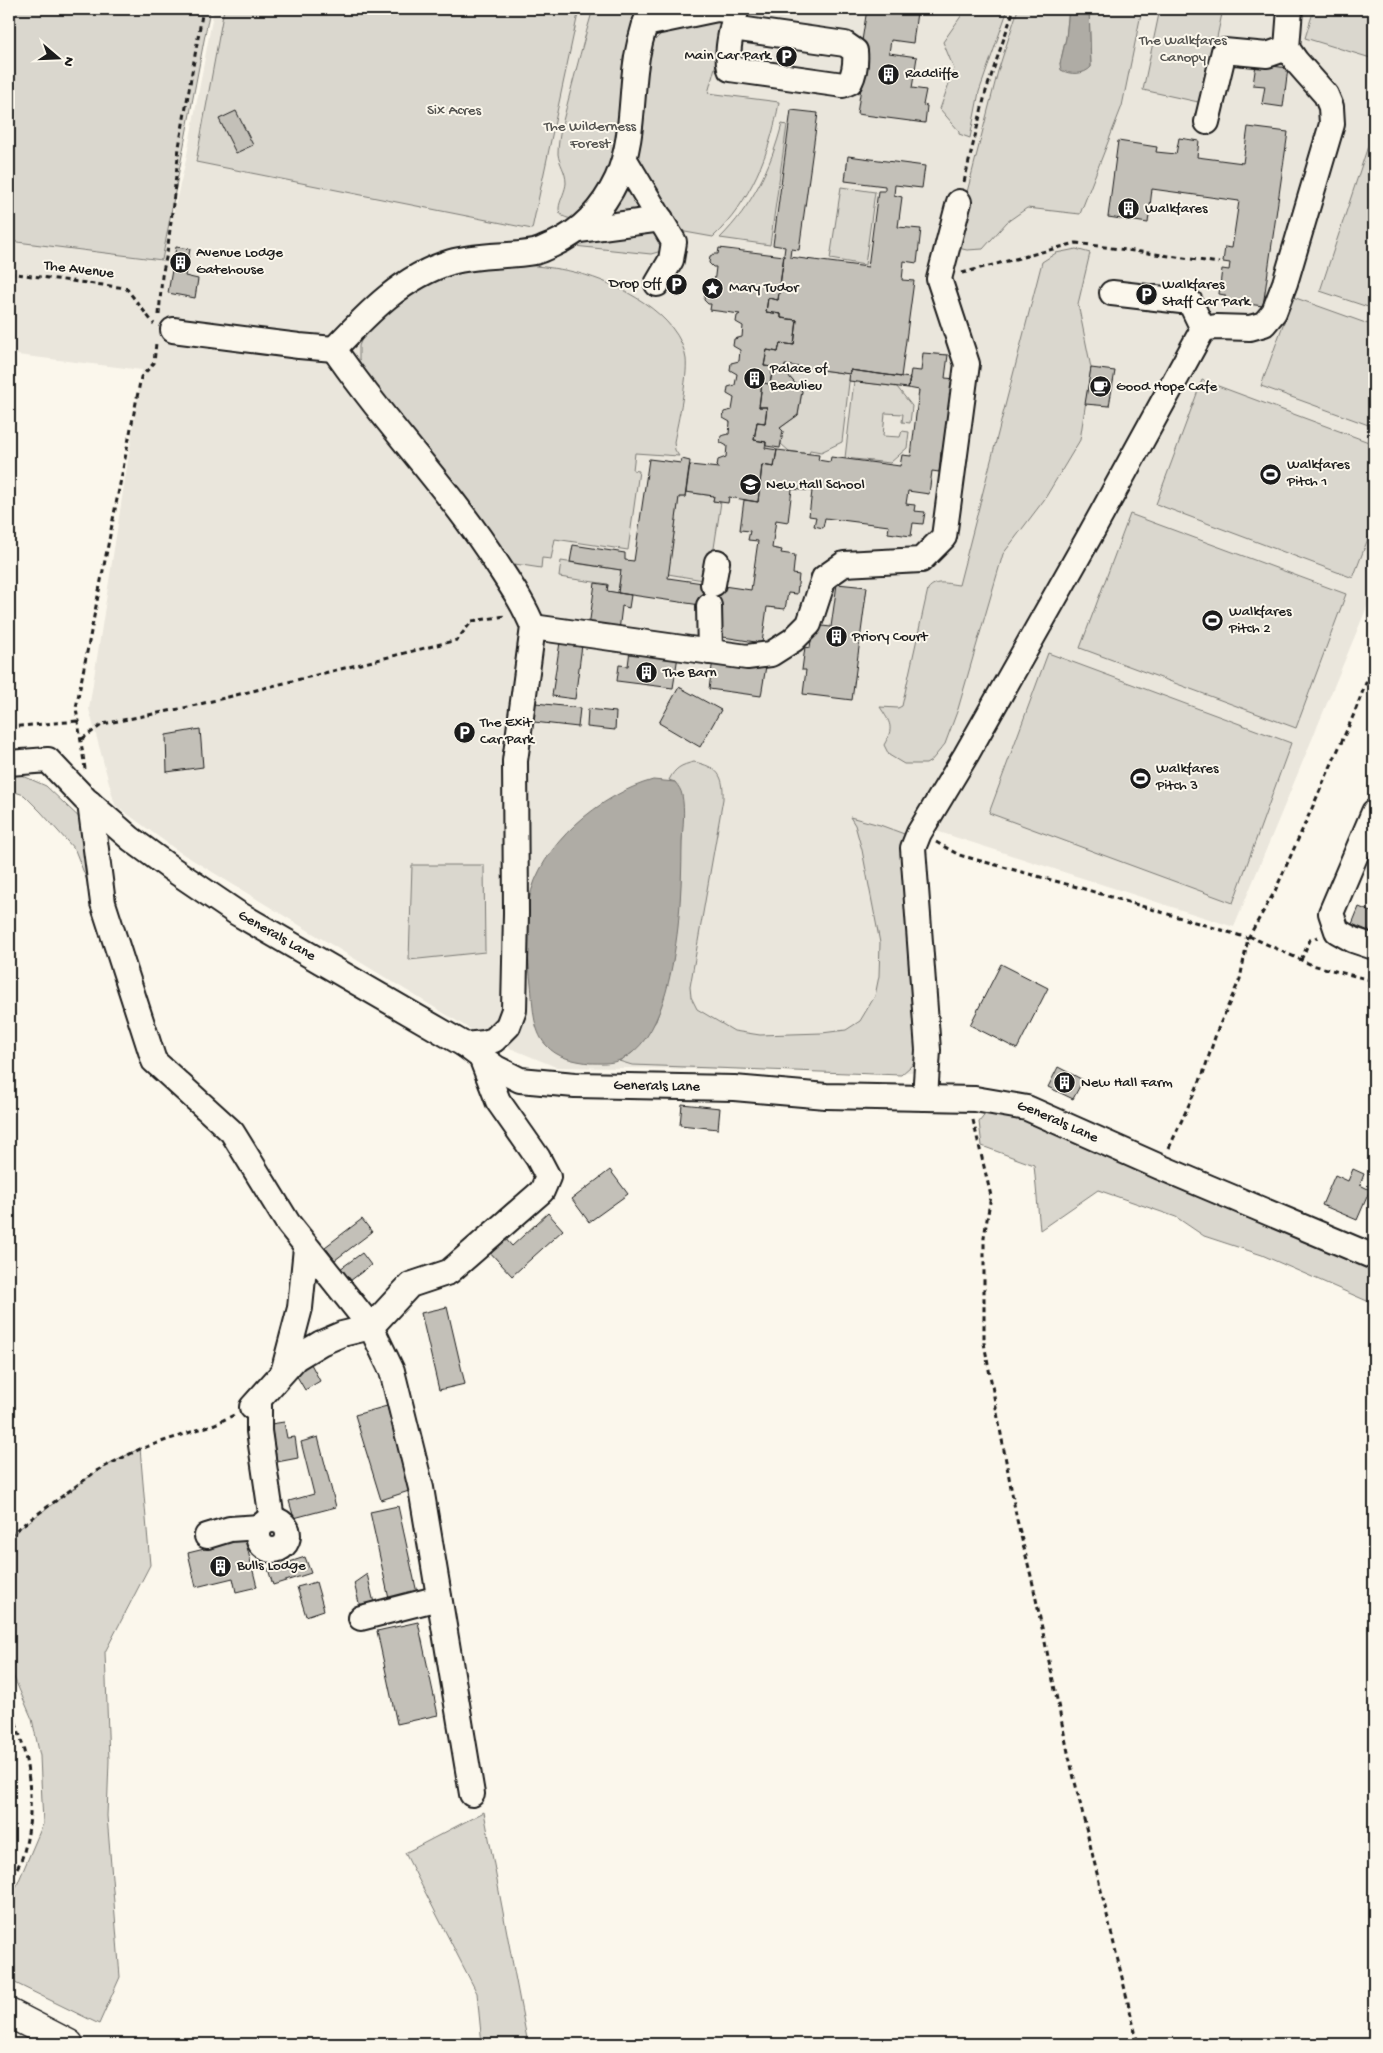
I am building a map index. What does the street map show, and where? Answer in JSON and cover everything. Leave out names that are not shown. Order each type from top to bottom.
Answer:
[{"type":"highway","points":[[9,2013],[69,2044]]},
{"type":"street","points":[[163,332],[334,348],[377,304],[404,284],[430,270],[451,262],[476,257],[536,252],[561,241],[579,230],[604,202],[625,160],[635,70],[648,16],[717,9],[735,16],[845,44],[854,51],[856,60],[850,82],[843,85],[730,69],[728,54],[735,16]]},
{"type":"street","points":[[1204,329],[1216,327],[1250,328],[1264,324],[1274,312],[1285,283],[1327,144],[1332,124],[1332,107],[1326,95],[1287,48],[1290,9]]},
{"type":"street","points":[[1207,122],[1224,51],[1266,55],[1287,48]]},
{"type":"street","points":[[625,160],[674,242],[671,260],[657,284]]},
{"type":"street","points":[[533,627],[747,657],[772,654],[793,640],[809,624],[824,578],[844,564],[921,560],[944,537],[967,364],[938,279],[959,202]]},
{"type":"street","points":[[579,230],[660,218]]},
{"type":"street","points":[[1112,293],[1190,302],[1204,329]]},
{"type":"street","points":[[925,1098],[928,1050],[913,848],[919,833],[966,755],[1204,329]]},
{"type":"street","points":[[207,1536],[230,1529],[266,1524],[256,1403],[284,1369],[296,1358],[321,1343],[342,1334],[371,1327],[410,1285],[449,1272],[542,1192],[548,1177],[538,1158],[498,1101],[473,1050],[484,1043],[494,1040],[508,1026],[514,1010],[516,913],[515,761],[533,627],[526,610],[476,531],[358,384],[334,348]]},
{"type":"street","points":[[710,652],[713,584]]},
{"type":"street","name":"Generals Lane","points":[[9,763],[48,760],[90,803],[131,839],[237,913],[473,1050],[496,1068],[520,1080],[575,1085],[734,1088],[826,1096],[975,1098],[1027,1108],[1160,1167],[1374,1257]]},
{"type":"street","points":[[90,803],[104,903],[154,1060],[232,1132],[288,1223],[306,1248],[371,1327],[392,1371],[421,1488],[472,1794]]},
{"type":"street","points":[[1374,812],[1331,914],[1337,931],[1353,940],[1374,947]]},
{"type":"street","points":[[284,1369],[300,1308],[306,1248]]},
{"type":"street","points":[[300,1308],[321,1343]]},
{"type":"street","points":[[361,1618],[439,1598]]},
{"type":"path","points":[[90,803],[76,708],[140,377],[154,363],[163,332],[162,276],[169,237],[179,147],[203,9]]},
{"type":"path","points":[[959,202],[986,91],[1014,9]]},
{"type":"path","points":[[938,279],[1076,243],[1219,263]]},
{"type":"path","name":"The Avenue","points":[[9,273],[126,288],[163,332]]},
{"type":"path","points":[[82,739],[103,724],[184,708],[457,640],[472,620],[507,615]]},
{"type":"path","points":[[1160,1167],[1203,1074],[1217,1031],[1240,979],[1248,937],[1275,891],[1354,714],[1374,662]]},
{"type":"path","points":[[9,728],[78,721]]},
{"type":"path","points":[[919,833],[959,855],[1072,885],[1248,937],[1312,965],[1374,981]]},
{"type":"path","points":[[1301,960],[1310,940],[1337,931]]},
{"type":"path","points":[[980,1145],[991,1196],[984,1237],[984,1343],[1017,1520],[1032,1580],[1069,1757],[1138,2044]]},
{"type":"path","points":[[9,1535],[98,1470],[140,1448],[215,1424],[256,1403]]},
{"type":"path","points":[[9,1706],[18,1726],[26,1761],[30,1826],[21,1859],[9,1882]]},
{"type":"shaded area","name":"New Hall School","points":[[214,9],[1374,9],[1374,590],[1234,927],[933,830],[906,860],[917,1072],[556,1067],[483,1037],[178,851],[115,805],[89,709],[142,370],[9,354],[9,241],[162,259],[186,160]]},
{"type":"shaded area","points":[[1069,9],[1089,9],[1091,67],[1081,73],[1061,70],[1060,64],[1066,38]]},
{"type":"shaded area","points":[[653,780],[675,782],[681,792],[684,818],[678,927],[669,982],[663,1002],[646,1038],[634,1051],[620,1060],[609,1063],[590,1063],[566,1058],[555,1053],[541,1039],[534,1016],[527,932],[529,901],[535,880],[545,860],[575,825],[613,797]]},
{"type":"green space","points":[[9,9],[210,9],[162,260],[9,241]]},
{"type":"green space","name":"Six Acres","points":[[224,9],[579,9],[532,229],[196,162]]},
{"type":"green space","name":"The Wilderness Forest","points":[[593,9],[644,9],[616,157],[594,201],[573,219],[565,217],[559,210],[566,183],[558,154],[558,147],[563,120]]},
{"type":"green space","points":[[966,9],[1008,9],[979,92],[970,138],[959,134],[959,131],[940,109],[954,69],[943,42]]},
{"type":"green space","points":[[1018,9],[1069,9],[1066,38],[1060,64],[1091,67],[1089,9],[1142,9],[1122,106],[1080,214],[1027,208],[1007,222],[983,249],[967,250],[953,247],[998,71]]},
{"type":"green space","name":"The Walkfares Canopy","points":[[1160,9],[1223,9],[1203,103],[1143,90]]},
{"type":"green space","points":[[1314,9],[1374,9],[1374,59],[1305,38]]},
{"type":"green space","points":[[700,18],[728,20],[708,93],[779,102],[771,139],[757,175],[738,208],[713,237],[685,232],[676,226],[635,160],[646,59],[653,42],[666,29]]},
{"type":"green space","points":[[782,124],[787,125],[770,245],[720,238],[742,213],[759,185],[766,171]]},
{"type":"green space","points":[[1374,128],[1374,309],[1320,291]]},
{"type":"green space","points":[[627,175],[653,215],[596,223]]},
{"type":"green space","points":[[841,187],[875,192],[865,265],[830,259]]},
{"type":"green space","points":[[658,224],[665,247],[651,254],[574,246],[587,233]]},
{"type":"green space","points":[[1076,249],[1090,253],[1078,304],[1091,368],[1080,440],[1044,500],[1003,554],[958,709],[945,744],[931,761],[926,764],[904,764],[889,755],[884,745],[890,726],[880,707],[898,708],[902,706],[928,589],[938,583],[959,585],[1042,262],[1056,253]]},
{"type":"green space","points":[[509,263],[569,271],[610,284],[644,303],[659,315],[672,328],[681,343],[686,359],[686,377],[674,442],[675,450],[679,456],[635,453],[633,470],[639,471],[628,550],[555,539],[551,559],[542,558],[541,568],[515,564],[514,570],[359,367],[359,346],[363,336],[370,326],[411,291],[457,270]]},
{"type":"green space","points":[[1293,297],[1374,326],[1374,427],[1261,386]]},
{"type":"green space","points":[[785,365],[850,374],[842,442],[821,452],[810,450],[809,454],[789,451],[781,444],[783,431],[780,428],[798,415],[802,391],[784,371]]},
{"type":"green space","name":"Walkfares Pitch 1","points":[[1202,380],[1374,444],[1374,523],[1353,578],[1156,504]]},
{"type":"green space","points":[[854,381],[897,387],[912,406],[910,423],[902,422],[903,414],[885,413],[883,436],[900,437],[902,431],[909,432],[907,448],[890,463],[845,458]]},
{"type":"green space","points":[[686,492],[714,496],[713,501],[721,502],[709,581],[668,574],[679,497],[685,497]]},
{"type":"green space","name":"Walkfares Pitch 2","points":[[1130,514],[1346,594],[1296,728],[1080,648]]},
{"type":"green space","points":[[561,561],[621,570],[618,593],[607,591],[608,584],[559,577]]},
{"type":"green space","name":"Walkfares Pitch 3","points":[[1048,653],[1291,743],[1233,903],[989,813]]},
{"type":"green space","points":[[694,762],[709,767],[718,773],[721,778],[723,799],[690,987],[691,997],[697,1009],[734,1031],[760,1035],[822,1033],[846,1030],[860,1021],[875,996],[879,976],[880,943],[862,850],[855,825],[850,817],[907,835],[917,1057],[901,1075],[632,1065],[619,1061],[632,1053],[656,1021],[664,997],[673,959],[680,897],[683,808],[675,782],[669,780],[679,768]]},
{"type":"green space","points":[[12,771],[46,786],[85,823],[93,896],[75,850],[24,795],[9,790],[9,772]]},
{"type":"green space","points":[[412,865],[484,865],[485,952],[409,960]]},
{"type":"green space","points":[[987,1112],[1017,1113],[1374,1260],[1374,1304],[1262,1255],[1204,1236],[1176,1217],[1098,1190],[1040,1230],[1034,1165],[982,1146],[979,1122]]},
{"type":"green space","points":[[140,1448],[150,1565],[105,1652],[109,1760],[107,1816],[120,1977],[99,2024],[9,1980],[9,1899],[17,1885],[43,1824],[40,1756],[32,1719],[9,1666],[9,1540],[19,1529],[97,1471]]},
{"type":"green space","points":[[484,1812],[528,2044],[482,2044],[477,1993],[405,1853]]},
{"type":"building","name":"Radcliffe","points":[[867,9],[901,9],[917,12],[913,43],[891,40],[889,53],[917,57],[912,88],[926,90],[923,105],[927,106],[925,123],[857,114],[865,61],[859,60]]},
{"type":"building","points":[[1256,64],[1288,68],[1283,107],[1262,104],[1265,86],[1253,85]]},
{"type":"building","points":[[791,110],[818,113],[799,250],[791,249],[790,257],[868,267],[878,191],[885,191],[885,186],[845,181],[848,156],[925,166],[922,188],[895,185],[894,195],[902,197],[898,227],[921,229],[917,263],[904,261],[902,280],[914,281],[901,377],[850,370],[850,374],[785,365],[784,371],[802,391],[798,415],[780,428],[783,431],[780,448],[766,446],[766,442],[754,440],[757,422],[765,423],[767,407],[759,407],[762,383],[770,384],[773,367],[764,366],[767,350],[778,352],[780,343],[794,345],[797,320],[781,318],[781,314],[766,312],[768,298],[778,300],[785,247],[773,245]]},
{"type":"building","points":[[236,111],[253,145],[236,153],[219,119]]},
{"type":"building","name":"Walkfares","points":[[1248,127],[1288,132],[1263,306],[1225,301],[1225,295],[1219,294],[1222,269],[1229,270],[1230,263],[1223,262],[1225,247],[1232,248],[1239,201],[1152,189],[1148,223],[1108,217],[1118,141],[1157,147],[1156,152],[1176,154],[1179,138],[1199,141],[1197,157],[1243,163]]},
{"type":"building","name":"Avenue Lodge Gatehouse","points":[[176,247],[190,249],[185,276],[198,279],[195,298],[168,293]]},
{"type":"building","name":"Palace of Beaulieu","points":[[719,248],[784,256],[778,300],[768,298],[766,312],[781,314],[781,318],[797,320],[794,345],[780,343],[778,352],[767,350],[764,366],[773,367],[770,384],[762,383],[759,407],[767,407],[765,423],[757,422],[754,440],[766,442],[765,448],[777,450],[774,467],[762,465],[758,502],[729,497],[728,503],[713,501],[714,496],[686,492],[690,465],[719,468],[717,466],[718,460],[726,457],[727,446],[720,442],[721,436],[729,434],[730,422],[723,418],[724,412],[732,410],[734,398],[727,394],[728,387],[735,385],[737,374],[730,370],[731,363],[739,361],[740,350],[733,346],[734,339],[742,337],[743,326],[736,322],[737,316],[740,314],[710,310],[711,304],[704,300],[705,294],[713,292],[716,267],[709,263],[710,256],[718,254]]},
{"type":"building","points":[[923,353],[948,355],[945,378],[956,379],[948,452],[941,451],[939,472],[932,471],[929,494],[908,491],[906,504],[915,505],[914,511],[925,512],[923,524],[913,523],[911,536],[888,533],[889,526],[825,518],[823,528],[814,526],[816,517],[809,516],[812,491],[792,489],[788,522],[776,520],[772,548],[782,550],[781,553],[795,555],[793,574],[799,575],[797,594],[788,593],[785,609],[767,607],[762,643],[710,635],[714,607],[618,593],[621,570],[570,562],[573,545],[625,553],[625,560],[634,561],[649,459],[681,463],[682,459],[690,461],[685,497],[679,497],[668,578],[751,590],[758,541],[748,540],[750,531],[740,530],[744,500],[758,502],[762,465],[774,467],[777,450],[819,455],[818,460],[830,462],[831,457],[900,466],[902,455],[911,456],[919,390],[908,388],[911,370],[921,371]]},
{"type":"building","name":"Good Hope Cafe","points":[[1091,368],[1115,371],[1109,406],[1085,404]]},
{"type":"building","points":[[850,370],[910,378],[908,388],[849,381]]},
{"type":"building","points":[[595,583],[608,585],[607,591],[631,595],[629,608],[622,606],[619,631],[589,627]]},
{"type":"building","name":"Priory Court","points":[[837,584],[867,587],[852,700],[803,694],[806,670],[802,670],[805,647],[810,648],[813,625],[831,627]]},
{"type":"building","points":[[560,642],[582,645],[575,699],[552,696]]},
{"type":"building","name":"The Barn","points":[[630,650],[678,656],[673,688],[617,681],[619,665],[628,666]]},
{"type":"building","points":[[713,659],[766,666],[761,696],[709,689]]},
{"type":"building","points":[[679,687],[721,710],[700,747],[659,723]]},
{"type":"building","points":[[527,702],[580,708],[578,727],[525,721]]},
{"type":"building","points":[[588,709],[616,712],[615,730],[587,727]]},
{"type":"building","points":[[200,729],[203,767],[167,772],[166,735]]},
{"type":"building","points":[[1359,907],[1374,913],[1374,933],[1352,924]]},
{"type":"building","points":[[1001,964],[1048,988],[1017,1049],[970,1025]]},
{"type":"building","name":"New Hall Farm","points":[[1058,1067],[1083,1080],[1073,1099],[1048,1087]]},
{"type":"building","points":[[682,1104],[720,1108],[718,1129],[680,1125]]},
{"type":"building","points":[[1353,1169],[1364,1174],[1360,1185],[1370,1190],[1357,1220],[1322,1205],[1335,1175],[1348,1181]]},
{"type":"building","points":[[610,1170],[628,1194],[589,1222],[572,1199]]},
{"type":"building","points":[[548,1213],[563,1230],[512,1276],[487,1249],[503,1236],[512,1246]]},
{"type":"building","points":[[362,1219],[372,1232],[335,1260],[325,1247]]},
{"type":"building","points":[[362,1253],[371,1265],[350,1281],[340,1269]]},
{"type":"building","points":[[447,1307],[465,1384],[439,1390],[421,1313]]},
{"type":"building","points":[[311,1364],[320,1381],[305,1390],[295,1373]]},
{"type":"building","points":[[387,1406],[412,1490],[381,1500],[355,1415]]},
{"type":"building","points":[[284,1422],[287,1438],[295,1437],[298,1458],[277,1462],[271,1424]]},
{"type":"building","points":[[318,1437],[336,1507],[294,1518],[289,1501],[314,1494],[301,1442]]},
{"type":"building","points":[[398,1506],[417,1593],[389,1599],[370,1512]]},
{"type":"building","name":"Bulls Lodge","points":[[245,1539],[257,1587],[236,1592],[233,1578],[196,1587],[188,1553]]},
{"type":"building","points":[[305,1557],[311,1573],[273,1585],[268,1569]]},
{"type":"building","points":[[367,1574],[374,1603],[360,1607],[354,1583]]},
{"type":"building","points":[[316,1582],[324,1610],[306,1616],[297,1587]]},
{"type":"building","points":[[418,1622],[438,1715],[397,1724],[377,1631]]},
{"type":"place","name":"Main Car Park","points":[[787,56]]},
{"type":"place","name":"Radcliffe","points":[[889,74]]},
{"type":"place","name":"Walkfares","points":[[1129,209]]},
{"type":"place","name":"Avenue Lodge Gatehouse","points":[[180,262]]},
{"type":"place","name":"Drop Off","points":[[677,284]]},
{"type":"place","name":"Mary Tudor","points":[[713,288]]},
{"type":"place","name":"Walkfares Staff Car Park","points":[[1146,294]]},
{"type":"place","name":"Palace of Beaulieu","points":[[754,378]]},
{"type":"place","name":"Good Hope Cafe","points":[[1100,387]]},
{"type":"place","name":"Walkfares Pitch 1","points":[[1271,474]]},
{"type":"place","name":"New Hall School","points":[[750,485]]},
{"type":"place","name":"Walkfares Pitch 2","points":[[1213,621]]},
{"type":"place","name":"Priory Court","points":[[836,637]]},
{"type":"place","name":"The Barn","points":[[647,673]]},
{"type":"place","name":"The Exit Car Park","points":[[464,732]]},
{"type":"place","name":"Walkfares Pitch 3","points":[[1140,778]]},
{"type":"place","name":"New Hall Farm","points":[[1065,1083]]},
{"type":"place","name":"Bulls Lodge","points":[[221,1566]]}]
